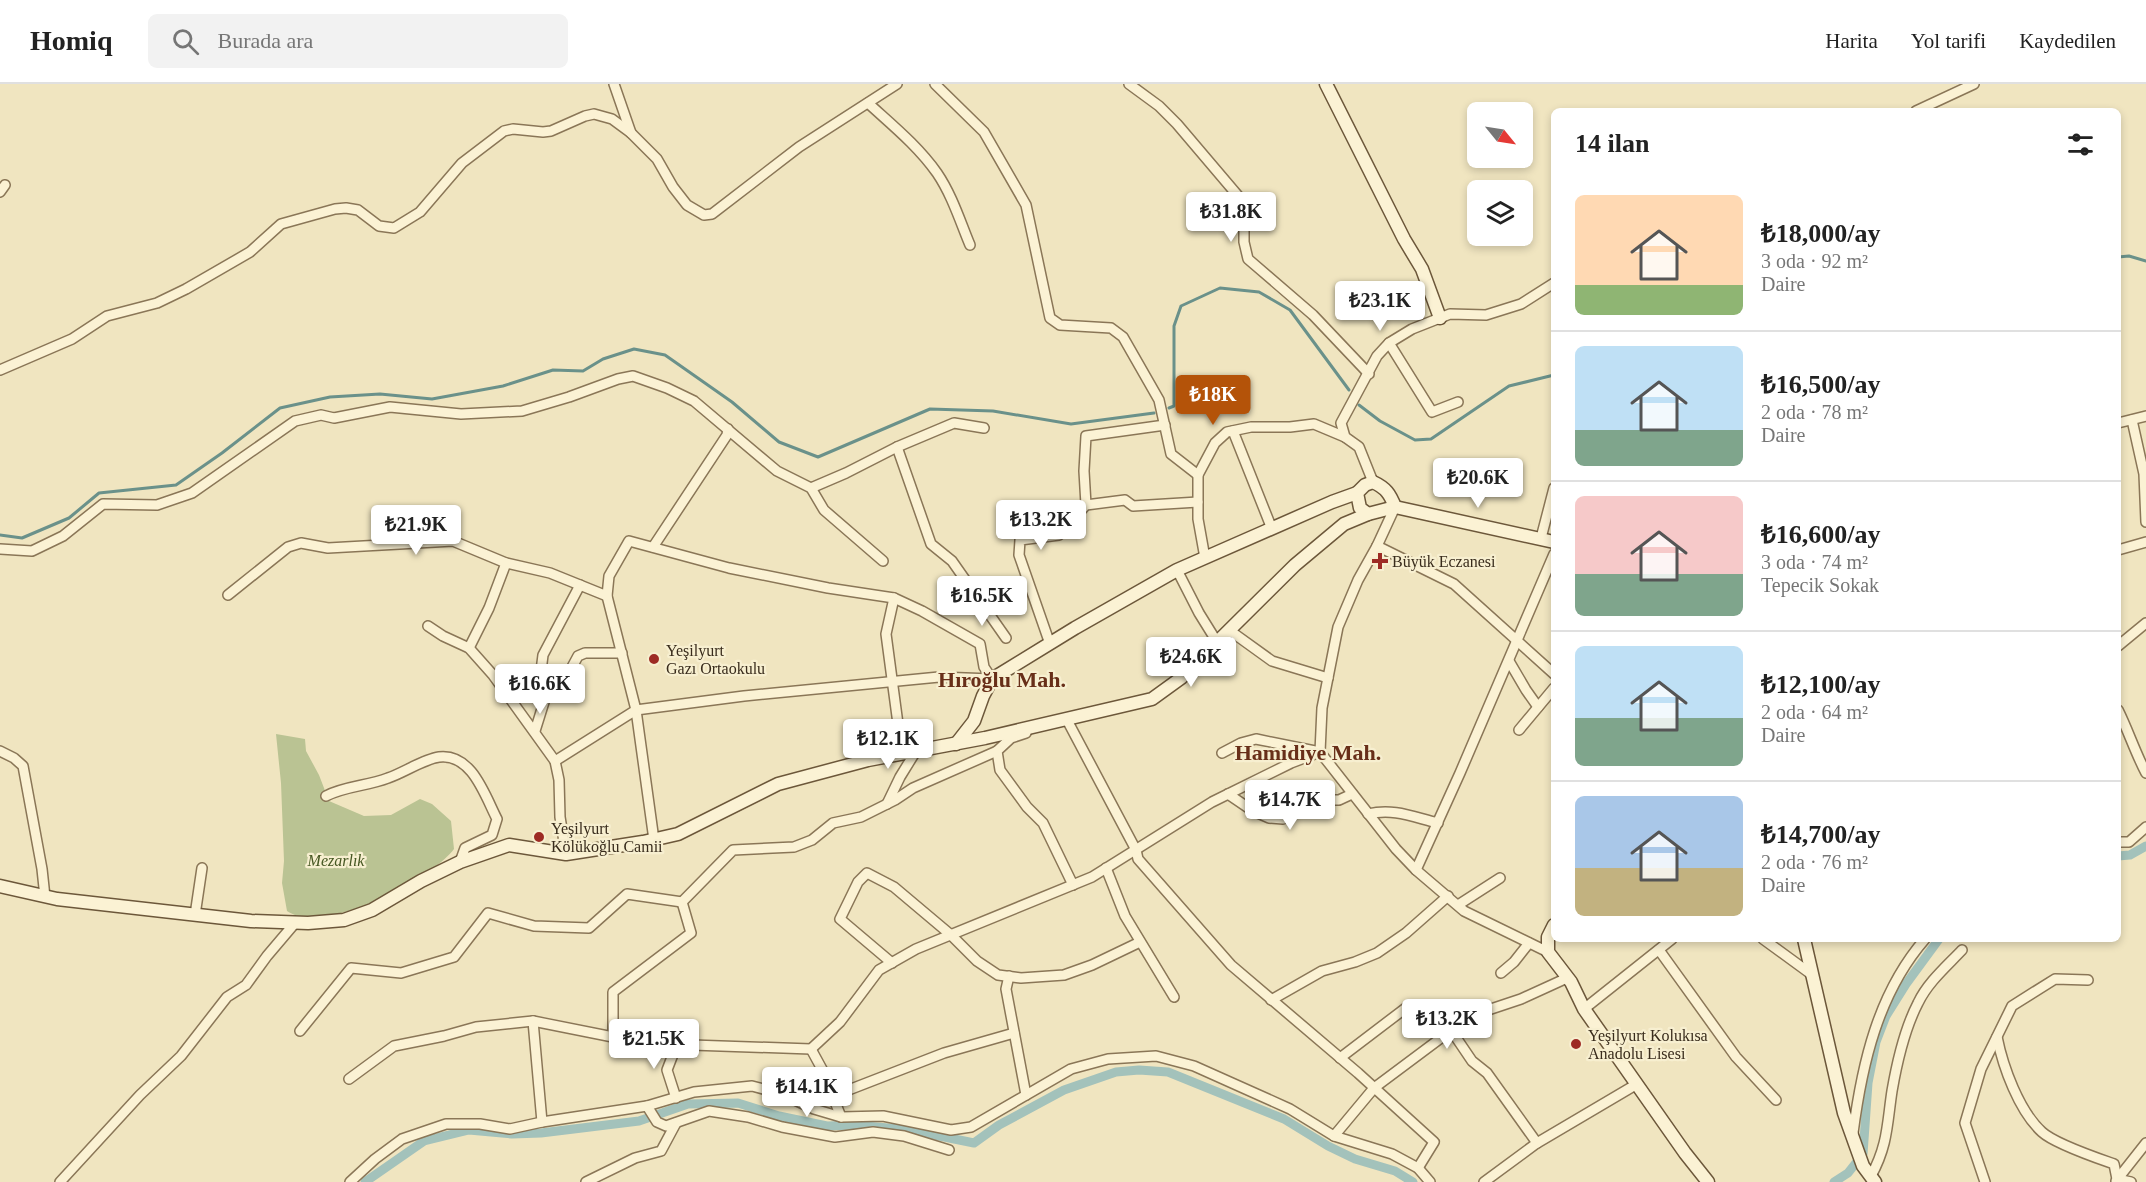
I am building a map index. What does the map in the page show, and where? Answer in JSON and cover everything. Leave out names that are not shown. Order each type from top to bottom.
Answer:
[{"type":"main road","points":[[1326,84],[1404,239],[1422,269],[1440,318]]},
{"type":"main road","points":[[956,744],[974,721],[992,679],[1177,570],[1357,493],[1373,482],[1383,487],[1390,495],[1395,507]]},
{"type":"main road","points":[[1357,493],[1360,508],[1368,514]]},
{"type":"main road","points":[[0,886],[45,897],[251,921],[344,920],[372,910],[421,881],[460,862],[509,845],[566,854],[654,840],[678,834],[778,784],[868,760],[956,744],[1152,699],[1181,678],[1295,565],[1344,524],[1368,514],[1395,507],[1551,541]]},
{"type":"main road","points":[[1551,931],[1548,937],[1548,952],[1568,978],[1584,1009],[1707,1182]]},
{"type":"main road","points":[[1805,942],[1845,1113],[1857,1151],[1870,1174]]},
{"type":"street","points":[[614,84],[631,133]]},
{"type":"street","points":[[0,370],[72,339],[107,316],[157,303],[186,289],[250,252],[281,224],[346,208],[358,210],[379,226],[394,228],[420,212],[462,163],[504,131],[513,129],[551,131],[594,114],[612,119],[631,133],[657,159],[673,187],[687,205],[704,215],[712,214],[799,147],[897,84]]},
{"type":"street","points":[[935,84],[984,132],[1026,205],[1050,318],[1060,325],[1111,328],[1124,337],[1159,400],[1171,454],[1198,475]]},
{"type":"street","points":[[1129,84],[1159,106],[1177,123],[1239,197],[1244,207],[1244,242],[1248,259],[1312,315],[1369,374]]},
{"type":"street","points":[[1922,108],[1974,84]]},
{"type":"street","points":[[868,103],[908,139],[937,173],[970,245]]},
{"type":"street","points":[[1345,437],[1341,423],[1377,356],[1389,343],[1412,329],[1450,314],[1486,315],[1521,304],[1551,285]]},
{"type":"street","points":[[1389,343],[1432,412],[1458,402]]},
{"type":"street","points":[[0,549],[32,551],[63,536],[103,504],[157,505],[192,493],[295,421],[321,415],[334,418],[390,407],[461,414],[522,411],[633,376],[694,401],[777,471],[811,488],[824,510],[883,561]]},
{"type":"street","points":[[2121,422],[2146,416]]},
{"type":"street","points":[[2132,420],[2144,474],[2146,522]]},
{"type":"street","points":[[811,488],[954,423],[984,428]]},
{"type":"street","points":[[1205,558],[1198,519],[1198,475],[1215,443],[1227,432],[1251,427],[1290,427],[1314,424],[1345,437],[1359,447],[1373,482]]},
{"type":"street","points":[[1086,505],[1084,471],[1086,436],[1165,425]]},
{"type":"street","points":[[653,547],[727,435],[728,429]]},
{"type":"street","points":[[1233,431],[1272,529]]},
{"type":"street","points":[[897,447],[931,544],[952,561],[1006,638]]},
{"type":"street","points":[[1050,644],[1019,555],[1020,540],[1059,536],[1086,505],[1125,500],[1133,506],[1198,502]]},
{"type":"street","points":[[1395,507],[1358,580],[1338,627],[1322,708],[1320,752],[1396,849],[1416,870],[1464,911],[1548,952]]},
{"type":"street","points":[[1541,538],[1550,521]]},
{"type":"street","points":[[228,595],[288,547],[301,543],[328,548],[453,541],[506,563],[550,573],[607,596]]},
{"type":"street","points":[[654,840],[636,710],[607,596],[609,576],[629,541],[729,568],[828,588],[894,598],[922,610],[980,644],[984,667],[992,679]]},
{"type":"street","points":[[2121,549],[2146,542]]},
{"type":"street","points":[[1377,546],[1454,584],[1551,671]]},
{"type":"street","points":[[1416,870],[1551,561]]},
{"type":"street","points":[[469,648],[489,608],[506,563]]},
{"type":"street","points":[[1177,570],[1217,642]]},
{"type":"street","points":[[535,731],[545,699],[540,679],[543,655],[580,585]]},
{"type":"street","points":[[894,598],[886,634],[902,754]]},
{"type":"street","points":[[2121,644],[2146,623]]},
{"type":"street","points":[[428,626],[442,636],[469,648],[494,675],[555,761],[566,854]]},
{"type":"street","points":[[1229,630],[1272,661],[1328,678]]},
{"type":"street","points":[[571,669],[578,656],[585,653],[622,653]]},
{"type":"street","points":[[1509,661],[1538,706]]},
{"type":"street","points":[[555,761],[636,710],[744,696],[939,677],[992,679]]},
{"type":"street","points":[[1519,730],[1551,691]]},
{"type":"street","points":[[2121,717],[2146,772]]},
{"type":"street","points":[[1067,720],[1136,850],[1138,859],[1231,965],[1434,1142],[1418,1168]]},
{"type":"street","points":[[682,902],[733,850],[794,847],[812,840],[833,823],[861,817],[948,772],[997,751],[1011,738],[1047,724]]},
{"type":"street","points":[[1222,753],[1241,743],[1256,740],[1320,752]]},
{"type":"street","points":[[0,751],[23,766],[45,897]]},
{"type":"street","points":[[886,804],[916,751]]},
{"type":"street","points":[[997,751],[1000,770],[1027,807],[1043,823],[1073,885]]},
{"type":"street","points":[[349,1078],[394,1046],[476,1028],[532,1021],[613,1037],[677,1044],[811,1049],[840,1022],[879,970],[916,949],[1092,877],[1228,794],[1290,763],[1320,752]]},
{"type":"street","points":[[326,796],[336,791],[371,784],[438,757],[455,757],[472,771],[498,819],[492,835],[465,848],[460,862]]},
{"type":"street","points":[[900,777],[904,794]]},
{"type":"street","points":[[1228,794],[1253,811],[1269,818],[1283,819],[1309,800],[1339,800],[1352,794]]},
{"type":"street","points":[[1368,814],[1394,812],[1438,823]]},
{"type":"street","points":[[2121,842],[2129,842],[2146,827]]},
{"type":"street","points":[[195,915],[202,868]]},
{"type":"street","points":[[1106,868],[1125,916],[1174,997]]},
{"type":"street","points":[[892,963],[840,919],[858,882],[867,873],[894,887],[951,935],[977,961],[998,975],[1021,978],[1064,975],[1092,965],[1140,942]]},
{"type":"street","points":[[1458,905],[1500,878]]},
{"type":"street","points":[[300,1031],[351,968],[401,973],[454,957],[488,914],[534,926],[589,928],[627,894],[682,902]]},
{"type":"street","points":[[1271,1000],[1322,972],[1377,953],[1406,933],[1448,896]]},
{"type":"street","points":[[613,1037],[613,992],[691,933],[682,902]]},
{"type":"street","points":[[60,1182],[140,1095],[181,1056],[227,997],[246,985],[295,922]]},
{"type":"street","points":[[1584,1009],[1668,942]]},
{"type":"street","points":[[1767,942],[1811,974]]},
{"type":"street","points":[[1852,1137],[1866,1058],[1886,999],[1923,942]]},
{"type":"street","points":[[1501,973],[1515,962],[1529,943]]},
{"type":"street","points":[[1659,950],[1736,1057],[1776,1100]]},
{"type":"street","points":[[1870,1174],[1885,1146],[1895,1074],[1907,1030],[1918,1002],[1933,981],[1962,950]]},
{"type":"street","points":[[1009,976],[1005,989],[1026,1095]]},
{"type":"street","points":[[1334,1136],[1374,1088],[1451,1030],[1482,1012],[1521,999],[1568,978]]},
{"type":"street","points":[[1985,1182],[1965,1123],[1981,1069],[2012,1006],[2055,979],[2088,980]]},
{"type":"street","points":[[1340,1058],[1407,1007]]},
{"type":"street","points":[[532,1021],[542,1122]]},
{"type":"street","points":[[1451,1030],[1472,1061],[1487,1073],[1537,1143]]},
{"type":"street","points":[[833,1096],[944,1053],[1014,1033]]},
{"type":"street","points":[[1997,1037],[2003,1065],[2022,1106],[2043,1133],[2083,1153],[2114,1164],[2116,1181]]},
{"type":"street","points":[[676,1098],[667,1070],[677,1044]]},
{"type":"street","points":[[811,1049],[841,1117]]},
{"type":"street","points":[[350,1182],[402,1139],[446,1124],[480,1124],[510,1129],[542,1122],[649,1109],[676,1098],[716,1089],[752,1086],[782,1094],[814,1109],[841,1117],[883,1116],[951,1130],[971,1127],[1071,1069],[1108,1059],[1156,1056],[1194,1066],[1280,1104],[1334,1136],[1392,1154],[1418,1168],[1431,1182]]},
{"type":"street","points":[[1484,1182],[1537,1143],[1637,1084]]},
{"type":"street","points":[[649,1109],[657,1122],[666,1126],[709,1112],[748,1117],[782,1127],[836,1137],[873,1132],[904,1136],[949,1150]]},
{"type":"street","points":[[586,1182],[635,1158],[660,1151],[676,1123]]},
{"type":"street","points":[[2116,1181],[2146,1143]]},
{"type":"street","points":[[2116,1181],[2131,1182]]},
{"type":"green space","name":"Mezarlık","points":[[276,734],[305,739],[306,751],[329,801],[364,816],[391,815],[420,799],[432,804],[451,821],[454,849],[442,862],[401,889],[350,911],[304,917],[287,911],[282,883],[284,861],[281,783]]},
{"type":"waterway","points":[[2121,257],[2129,256],[2146,261]]},
{"type":"waterway","points":[[1169,408],[1174,406],[1174,326],[1181,306],[1220,288],[1259,292],[1290,310],[1349,390]]},
{"type":"waterway","points":[[0,535],[22,538],[69,518],[99,493],[176,485],[280,408],[330,397],[380,394],[432,399],[503,386],[553,370],[583,371],[603,359],[634,349],[665,355],[732,402],[779,442],[818,457],[930,409],[993,411],[1071,424],[1154,413]]},
{"type":"waterway","points":[[1359,405],[1380,421],[1415,440],[1431,439],[1509,386],[1551,376]]},
{"type":"waterway","points":[[2121,856],[2130,855],[2146,846]]},
{"type":"waterway","points":[[1834,1182],[1848,1173],[1863,1154],[1868,1083],[1876,1042],[1886,1016],[1937,942]]},
{"type":"waterway","points":[[365,1182],[424,1141],[469,1130],[512,1134],[541,1133],[639,1121],[688,1104],[738,1103],[779,1116],[827,1126],[855,1125],[910,1130],[974,1143],[999,1125],[1064,1090],[1116,1072],[1139,1070],[1168,1072],[1284,1119],[1328,1146],[1355,1159],[1395,1171],[1413,1182]]},
{"type":"place","name":"Büyük Eczanesi","points":[[1380,561]]},
{"type":"place","name":"Yeşilyurt Gazı Ortaokulu","points":[[654,659]]},
{"type":"place","name":"Yeşilyurt Kölükoğlu Camii","points":[[539,837]]},
{"type":"place","name":"Yeşilyurt Kolukısa Anadolu Lisesi","points":[[1576,1044]]},
{"type":"district","name":"Hıroğlu Mah.","points":[[1002,679]]},
{"type":"district","name":"Hamidiye Mah.","points":[[1308,752]]}]
